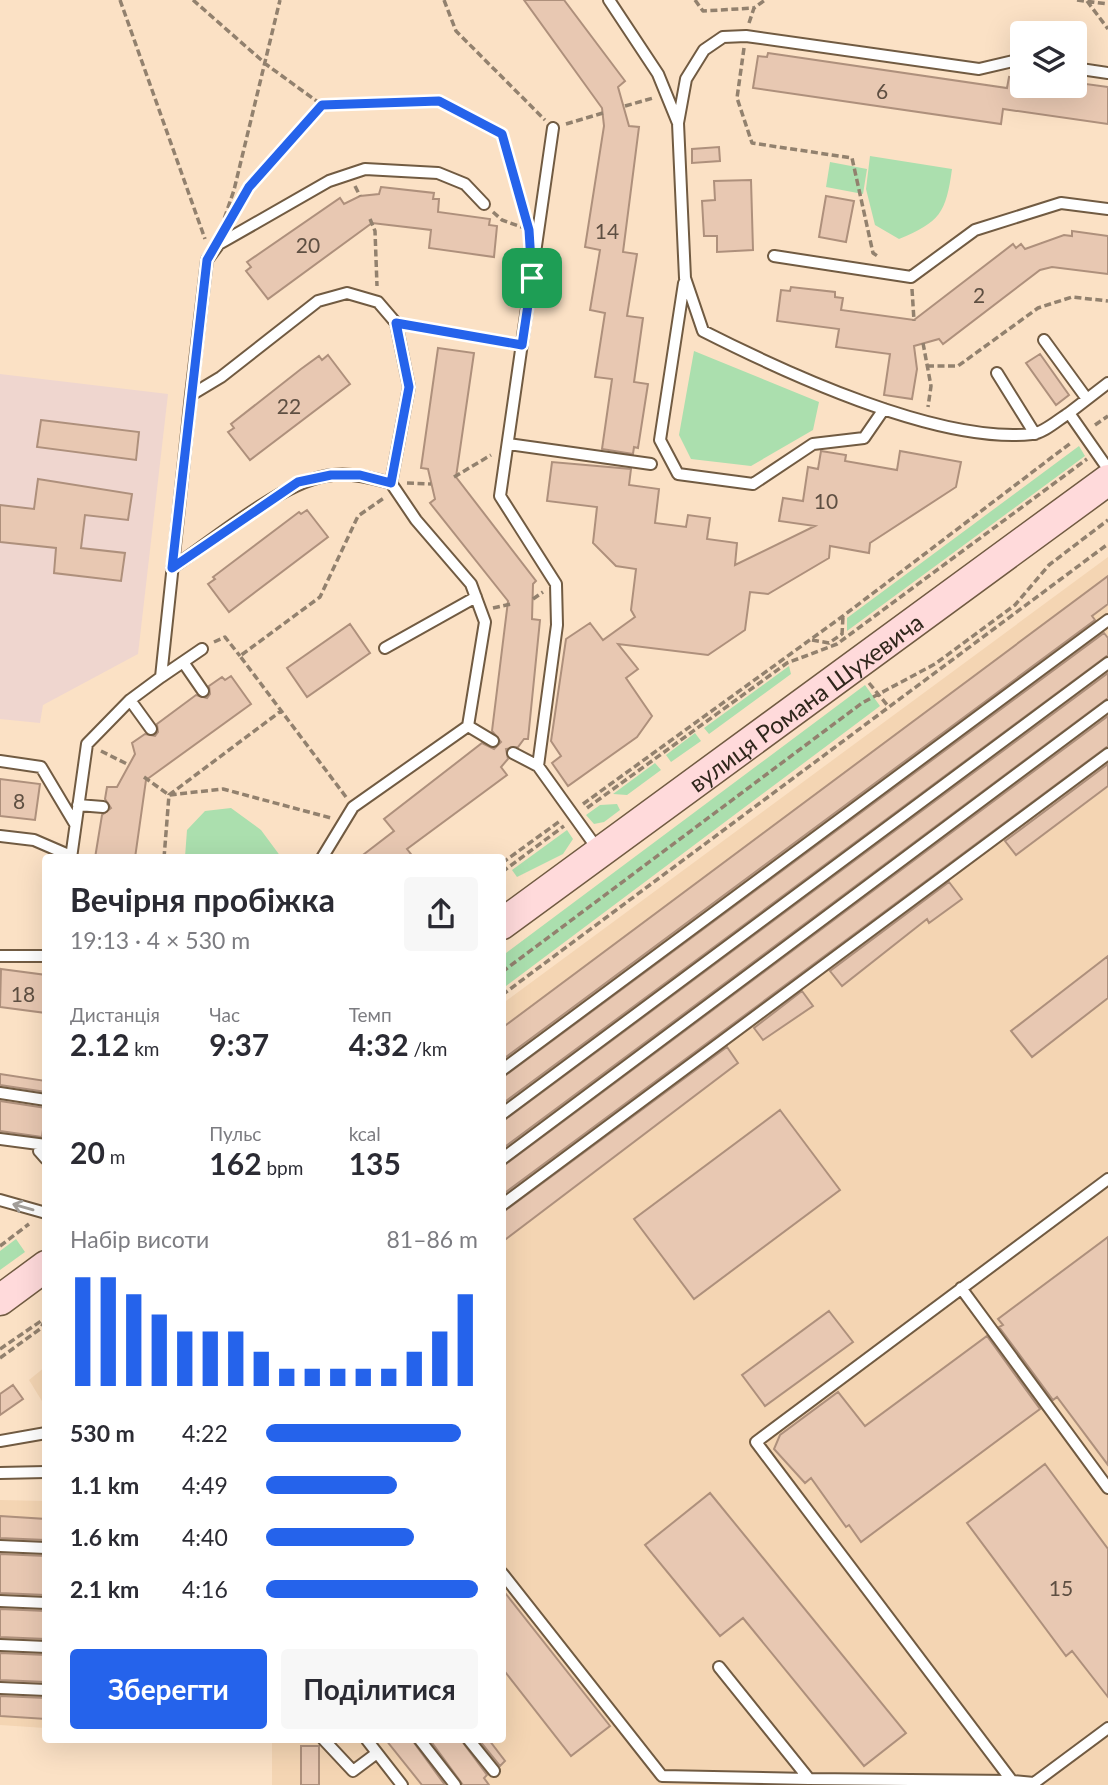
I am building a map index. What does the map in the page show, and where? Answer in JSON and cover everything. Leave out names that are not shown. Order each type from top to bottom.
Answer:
[{"type":"main road","name":"вулиця Романа Шухевича","points":[[506,921],[1108,480]]},
{"type":"main road","points":[[0,1300],[42,1269]]},
{"type":"lane","points":[[609,0],[658,74],[678,123]]},
{"type":"lane","points":[[884,409],[864,438],[813,444],[752,484],[678,474],[660,440],[685,278],[678,123],[686,79],[704,50],[723,37],[746,36],[979,69],[1010,62]]},
{"type":"lane","points":[[1087,70],[1108,73]]},
{"type":"lane","points":[[538,766],[557,625],[556,584],[500,496],[553,128]]},
{"type":"lane","points":[[161,677],[207,260],[219,244],[329,181],[365,169],[438,173],[465,184],[484,204]]},
{"type":"lane","points":[[774,256],[911,277],[975,230],[1061,203],[1108,209]]},
{"type":"lane","points":[[685,278],[703,331],[761,360],[884,409],[926,420],[978,432],[1035,434],[1069,413],[1108,383]]},
{"type":"lane","points":[[191,396],[221,377],[318,301],[347,293],[378,303],[396,323],[409,387],[391,483]]},
{"type":"lane","points":[[1044,340],[1087,399]]},
{"type":"lane","points":[[997,373],[1035,434]]},
{"type":"lane","points":[[1069,413],[1108,469]]},
{"type":"lane","points":[[508,444],[651,464]]},
{"type":"lane","points":[[172,568],[298,482],[331,475],[360,475],[391,483],[416,520],[471,584],[485,622],[468,726],[353,807],[325,854]]},
{"type":"lane","points":[[385,648],[476,597]]},
{"type":"lane","points":[[506,1067],[1108,620]]},
{"type":"lane","points":[[71,854],[87,744],[130,699],[202,649]]},
{"type":"lane","points":[[183,662],[203,691]]},
{"type":"lane","points":[[506,1111],[1108,663]]},
{"type":"lane","points":[[130,699],[151,729]]},
{"type":"lane","points":[[506,1156],[1108,706]]},
{"type":"lane","points":[[468,726],[493,741]]},
{"type":"lane","points":[[513,753],[538,766],[599,851]]},
{"type":"lane","points":[[506,1202],[1108,754]]},
{"type":"lane","points":[[0,761],[41,766],[75,824]]},
{"type":"lane","points":[[78,805],[103,807]]},
{"type":"lane","points":[[0,836],[34,840],[64,854]]},
{"type":"lane","points":[[0,956],[42,956]]},
{"type":"lane","points":[[0,1093],[42,1099]]},
{"type":"lane","points":[[0,1139],[42,1145]]},
{"type":"lane","points":[[1011,1783],[756,1442],[1108,1178]]},
{"type":"lane","points":[[0,1200],[42,1212]]},
{"type":"lane","points":[[961,1288],[1108,1488]]},
{"type":"lane","points":[[0,1441],[42,1434]]},
{"type":"lane","points":[[0,1473],[42,1472]]},
{"type":"lane","points":[[0,1546],[42,1548]]},
{"type":"lane","points":[[506,1578],[662,1776],[1034,1783],[1108,1728]]},
{"type":"lane","points":[[0,1601],[42,1603]]},
{"type":"lane","points":[[0,1645],[42,1647]]},
{"type":"lane","points":[[719,1667],[809,1779]]},
{"type":"lane","points":[[0,1688],[42,1690]]},
{"type":"lane","points":[[327,1743],[353,1771],[377,1753]]},
{"type":"lane","points":[[369,1743],[402,1785]]},
{"type":"lane","points":[[422,1743],[455,1785]]},
{"type":"lane","points":[[471,1743],[494,1771]]},
{"type":"path","points":[[120,0],[211,255]]},
{"type":"path","points":[[193,0],[267,65],[322,105],[439,101],[502,134],[529,230]]},
{"type":"path","points":[[211,255],[234,190],[267,65],[280,0]]},
{"type":"path","points":[[444,0],[456,31],[553,128],[603,113]]},
{"type":"path","points":[[695,0],[703,11],[754,8],[765,0]]},
{"type":"path","points":[[1077,0],[1108,4]]},
{"type":"path","points":[[1087,1],[1108,29]]},
{"type":"path","points":[[754,8],[746,36],[737,99],[752,143],[852,158],[873,253],[911,277],[914,321]]},
{"type":"path","points":[[625,106],[666,94]]},
{"type":"path","points":[[211,255],[249,187],[322,105]]},
{"type":"path","points":[[370,219],[375,231],[378,303]]},
{"type":"path","points":[[502,220],[517,226]]},
{"type":"path","points":[[927,366],[958,366],[1038,308],[1072,297],[1108,301]]},
{"type":"path","points":[[396,323],[522,345]]},
{"type":"path","points":[[923,344],[931,386],[926,420]]},
{"type":"path","points":[[506,869],[572,816],[1108,416]]},
{"type":"path","points":[[454,477],[508,444]]},
{"type":"path","points":[[506,860],[787,663],[841,640],[1097,452]]},
{"type":"path","points":[[391,483],[431,484]]},
{"type":"path","points":[[240,656],[320,597],[358,516],[383,500]]},
{"type":"path","points":[[506,969],[878,693],[935,664],[1014,605],[1049,565],[1108,520]]},
{"type":"path","points":[[506,992],[1108,544]]},
{"type":"path","points":[[841,640],[843,616]]},
{"type":"path","points":[[811,640],[829,643],[842,634]]},
{"type":"path","points":[[202,649],[225,636],[353,807]]},
{"type":"path","points":[[878,693],[888,706]]},
{"type":"path","points":[[164,854],[170,795],[281,711]]},
{"type":"path","points":[[87,744],[127,764]]},
{"type":"path","points":[[144,777],[170,795],[223,789],[345,822]]},
{"type":"path","points":[[0,1246],[42,1215]]},
{"type":"path","points":[[0,1349],[42,1321]]},
{"type":"path","points":[[0,1359],[42,1325]]},
{"type":"shaded area","points":[[0,374],[168,394],[138,654],[43,705],[40,723],[0,719]]},
{"type":"shaded area","points":[[1108,557],[1108,1785],[272,1785],[272,1743],[506,1743],[506,1001]]},
{"type":"shaded area","points":[[42,1369],[42,1401],[29,1380]]},
{"type":"shaded area","points":[[0,1500],[42,1501],[42,1728],[0,1725]]},
{"type":"green space","points":[[870,156],[952,169],[947,196],[939,214],[924,227],[899,239],[875,225],[866,189]]},
{"type":"green space","points":[[830,162],[867,169],[863,194],[826,187]]},
{"type":"green space","points":[[694,351],[819,402],[813,430],[751,466],[691,459],[679,435]]},
{"type":"green space","points":[[1079,446],[1085,456],[847,631],[847,618]]},
{"type":"green space","points":[[789,666],[791,674],[709,734],[704,728]]},
{"type":"green space","points":[[865,685],[880,706],[506,986],[506,953]]},
{"type":"green space","points":[[695,733],[701,741],[671,762],[666,755]]},
{"type":"green space","points":[[655,763],[661,770],[627,795],[613,794]]},
{"type":"green space","points":[[617,804],[620,810],[604,822],[594,824],[586,815],[600,805]]},
{"type":"green space","points":[[231,808],[261,830],[279,854],[185,854],[187,830],[205,811]]},
{"type":"green space","points":[[567,830],[573,839],[563,854],[517,877],[512,870]]},
{"type":"green space","points":[[16,1239],[25,1252],[0,1270],[0,1251]]},
{"type":"building","points":[[524,0],[564,0],[625,81],[618,87],[629,126],[639,127],[623,252],[637,254],[627,316],[643,318],[634,382],[648,384],[638,448],[634,447],[633,454],[602,449],[612,379],[595,377],[605,313],[590,310],[600,250],[585,247],[604,126],[602,108]]},
{"type":"building","points":[[768,53],[1007,88],[1010,77],[1010,98],[1087,98],[1087,84],[1108,87],[1108,124],[1003,109],[1001,124],[753,88],[758,56],[767,57]]},
{"type":"building","points":[[719,147],[720,161],[692,163],[692,149]]},
{"type":"building","points":[[751,180],[753,250],[717,252],[717,236],[704,236],[702,201],[715,200],[714,181]]},
{"type":"building","points":[[381,187],[434,193],[433,199],[439,199],[438,212],[490,219],[489,225],[497,226],[494,257],[429,248],[431,230],[372,223],[268,299],[246,271],[251,267],[247,262],[340,198],[344,204],[360,196],[379,194]]},
{"type":"building","points":[[826,196],[854,201],[846,242],[819,237]]},
{"type":"building","points":[[1072,231],[1108,236],[1108,274],[1052,267],[1040,270],[943,344],[939,339],[914,346],[917,369],[912,399],[884,395],[890,354],[836,347],[839,329],[777,321],[781,290],[790,291],[791,287],[835,292],[835,297],[843,298],[841,310],[914,320],[1013,244],[1016,248],[1021,244],[1025,249],[1064,235],[1072,236]]},
{"type":"building","points":[[438,348],[474,353],[456,477],[536,581],[533,584],[532,619],[540,620],[528,739],[524,739],[518,747],[506,749],[508,759],[501,767],[507,775],[407,849],[411,854],[364,854],[394,831],[384,819],[482,743],[494,749],[501,742],[492,731],[508,601],[430,503],[435,499],[428,469],[421,468]]},
{"type":"building","points":[[1040,354],[1069,395],[1056,405],[1026,363]]},
{"type":"building","points":[[328,355],[350,384],[250,460],[228,432],[234,428],[231,424],[319,356],[322,360]]},
{"type":"building","points":[[41,420],[139,432],[136,460],[37,447]]},
{"type":"building","points":[[821,451],[846,455],[845,461],[897,470],[900,451],[961,462],[956,487],[870,543],[869,553],[830,546],[829,558],[768,594],[750,592],[745,630],[708,655],[618,644],[638,669],[626,678],[652,716],[637,737],[568,786],[552,763],[561,756],[551,741],[566,639],[590,623],[603,640],[635,617],[631,610],[636,569],[616,566],[593,543],[597,507],[547,501],[552,462],[631,469],[629,485],[659,489],[655,523],[686,527],[688,515],[710,518],[707,539],[737,543],[735,565],[815,526],[779,521],[783,498],[803,501],[808,467],[818,469]]},
{"type":"building","points":[[38,479],[132,494],[128,520],[85,515],[81,548],[125,553],[121,581],[54,573],[56,548],[0,542],[0,505],[34,509]]},
{"type":"building","points":[[307,510],[328,537],[229,612],[208,584],[215,579],[213,577],[299,512],[301,514]]},
{"type":"building","points":[[1108,576],[1108,604],[1092,616],[1095,620],[506,1057],[506,1025]]},
{"type":"building","points":[[350,624],[370,653],[307,697],[287,668]]},
{"type":"building","points":[[1104,633],[1108,638],[1108,655],[506,1101],[506,1075]]},
{"type":"building","points":[[1108,673],[1108,698],[506,1146],[506,1119]]},
{"type":"building","points":[[231,676],[251,704],[146,780],[136,854],[96,854],[102,815],[111,808],[105,799],[107,787],[117,787],[135,754],[132,743],[145,734],[155,736],[158,732],[157,724],[196,695],[207,698],[210,694],[209,686],[222,677],[225,680]]},
{"type":"building","points":[[1108,716],[1108,746],[506,1192],[506,1164]]},
{"type":"building","points":[[1108,764],[1108,786],[1016,855],[1005,841]]},
{"type":"building","points":[[0,779],[40,784],[35,820],[0,816]]},
{"type":"building","points":[[949,882],[962,899],[929,923],[927,919],[842,986],[830,971]]},
{"type":"building","points":[[1108,956],[1108,998],[1032,1057],[1011,1031]]},
{"type":"building","points":[[1,969],[42,974],[42,1012],[0,1007]]},
{"type":"building","points":[[802,991],[813,1006],[763,1040],[754,1028]]},
{"type":"building","points":[[727,1047],[738,1063],[506,1239],[506,1210]]},
{"type":"building","points":[[0,1074],[42,1080],[42,1091],[0,1085]]},
{"type":"building","points":[[0,1101],[42,1107],[42,1137],[0,1131]]},
{"type":"building","points":[[780,1110],[840,1190],[694,1299],[634,1219]]},
{"type":"building","points":[[1108,1237],[1108,1465],[1057,1397],[1053,1400],[999,1327],[1003,1325],[998,1319]]},
{"type":"building","points":[[829,1311],[853,1342],[765,1406],[742,1375]]},
{"type":"building","points":[[987,1336],[1040,1409],[861,1542],[849,1525],[846,1527],[811,1478],[805,1483],[774,1449],[780,1435],[838,1392],[865,1426]]},
{"type":"building","points":[[13,1385],[23,1399],[0,1415],[0,1394]]},
{"type":"building","points":[[1045,1464],[1108,1549],[1108,1697],[1072,1651],[1066,1656],[967,1523]]},
{"type":"building","points":[[710,1493],[906,1733],[864,1766],[743,1618],[720,1636],[645,1545]]},
{"type":"building","points":[[0,1516],[42,1519],[42,1540],[0,1538]]},
{"type":"building","points":[[0,1554],[42,1556],[42,1595],[0,1593]]},
{"type":"building","points":[[506,1594],[610,1726],[571,1756],[506,1673]]},
{"type":"building","points":[[0,1609],[42,1611],[42,1639],[0,1637]]},
{"type":"building","points":[[0,1653],[42,1655],[42,1682],[0,1680]]},
{"type":"building","points":[[0,1696],[42,1698],[42,1719],[0,1716]]},
{"type":"building","points":[[388,1743],[414,1743],[445,1785],[422,1785]]},
{"type":"building","points":[[432,1743],[463,1743],[487,1775],[484,1778],[489,1785],[463,1785]]},
{"type":"building","points":[[481,1743],[491,1743],[505,1761],[500,1766]]},
{"type":"building","points":[[301,1746],[319,1746],[319,1785],[301,1785]]},
{"type":"route","points":[[439,101],[502,134],[529,230],[532,278],[522,345],[396,323],[409,387],[391,483],[360,475],[331,475],[298,482],[172,568],[207,260],[249,187],[322,105],[439,101]]}]
